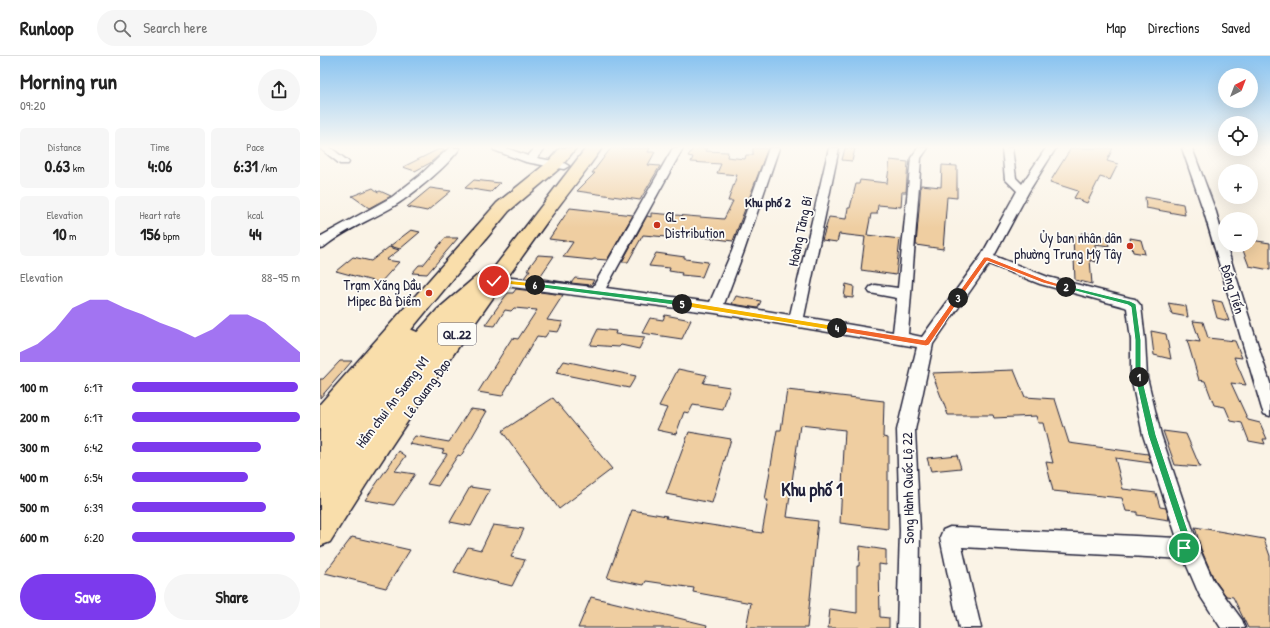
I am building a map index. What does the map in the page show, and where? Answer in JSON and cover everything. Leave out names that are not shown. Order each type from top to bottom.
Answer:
[{"type":"highway","name":"Lê Quang Đạo","points":[[402,364],[401,332],[503,206],[546,175]]},
{"type":"highway","name":"Lê Quang Đạo","points":[[320,421],[401,332],[483,249],[550,175]]},
{"type":"highway","name":"Lê Quang Đạo","points":[[320,532],[360,470],[554,198],[573,175]]},
{"type":"highway","name":"Lê Quang Đạo","points":[[320,476],[402,364],[444,316],[462,300],[493,283],[582,175]]},
{"type":"highway","points":[[480,233],[517,212]]},
{"type":"main road","name":"Hầm chui An Sương N1","points":[[320,502],[390,404],[493,283]]},
{"type":"main road","points":[[320,450],[401,332]]},
{"type":"street","points":[[320,244],[350,224],[387,205],[410,189],[426,175]]},
{"type":"street","points":[[597,292],[663,175]]},
{"type":"street","points":[[716,308],[765,175]]},
{"type":"street","name":"Hoàng Tăng Bí","points":[[796,321],[828,175]]},
{"type":"street","points":[[900,339],[915,175]]},
{"type":"street","points":[[1010,175],[1011,179],[1024,191]]},
{"type":"street","name":"Song Hành Quốc Lộ 22","points":[[908,628],[910,531],[906,430],[926,343],[986,258],[1034,175]]},
{"type":"street","name":"Đồng Tiến","points":[[1197,175],[1270,409]]},
{"type":"street","points":[[986,258],[1045,281],[1130,303],[1134,306],[1138,340],[1139,377],[1152,435],[1190,549],[1206,588],[1234,628]]},
{"type":"street","points":[[493,283],[597,292],[716,308],[926,343]]},
{"type":"street","points":[[875,290],[904,294]]},
{"type":"street","points":[[970,628],[950,537],[1190,549]]},
{"type":"building","points":[[593,175],[655,175],[640,200],[577,191]]},
{"type":"building","points":[[734,175],[758,175],[733,241],[669,233],[667,237],[643,235],[628,262],[622,262],[647,216],[651,217],[651,213],[724,219],[733,201],[728,201],[737,175]]},
{"type":"building","points":[[888,175],[907,175],[906,192],[902,192],[901,207],[878,205],[877,214],[871,214],[867,235],[900,239],[896,275],[861,270],[865,237],[839,234],[837,242],[822,240],[829,217],[846,219],[856,184],[859,184],[860,180],[887,183]]},
{"type":"building","points":[[942,175],[957,175],[957,198],[947,197],[943,249],[916,245],[921,185],[941,187]]},
{"type":"building","points":[[1055,175],[1113,175],[1110,180],[1100,177],[1087,203],[1074,198],[1078,191],[1050,182]]},
{"type":"building","points":[[474,180],[500,183],[491,192],[465,188]]},
{"type":"building","points":[[373,188],[378,192],[380,191],[391,196],[369,208],[352,196]]},
{"type":"building","points":[[430,188],[451,191],[427,211],[407,207]]},
{"type":"building","points":[[1145,197],[1183,204],[1185,215],[1146,208]]},
{"type":"building","points":[[570,208],[633,215],[607,260],[563,257],[573,242],[549,239]]},
{"type":"building","points":[[411,230],[420,232],[400,249],[390,246]]},
{"type":"building","points":[[1081,233],[1107,237],[1109,246],[1095,244],[1096,262],[1090,260],[1092,284],[1075,280],[1073,236],[1082,237]]},
{"type":"building","points":[[445,238],[458,238],[427,274],[412,273],[419,265],[423,265]]},
{"type":"building","points":[[1130,238],[1141,240],[1145,254],[1133,252]]},
{"type":"building","points":[[1258,241],[1270,243],[1270,270],[1249,266],[1244,252],[1258,252]]},
{"type":"building","points":[[389,247],[399,250],[386,260],[399,262],[380,283],[336,271],[353,257],[371,261]]},
{"type":"building","points":[[656,253],[708,262],[702,277],[681,275],[682,273],[669,271],[670,268],[649,266]]},
{"type":"building","points":[[538,255],[554,256],[539,278],[570,283],[524,278],[530,270],[527,270]]},
{"type":"building","points":[[575,278],[594,280],[591,285],[571,283]]},
{"type":"building","points":[[846,284],[854,286],[853,298],[844,297]]},
{"type":"building","points":[[516,289],[563,295],[547,320],[563,322],[558,332],[549,331],[545,337],[537,336],[502,396],[478,392],[512,338],[518,339],[537,310],[514,308],[511,311],[505,310],[495,326],[485,325],[508,293],[513,293]]},
{"type":"building","points":[[736,296],[761,301],[758,308],[732,304]]},
{"type":"building","points":[[1212,300],[1222,302],[1229,321],[1217,318]]},
{"type":"building","points":[[1168,303],[1186,306],[1188,317],[1172,314]]},
{"type":"building","points":[[665,315],[691,320],[682,339],[642,333],[650,318],[663,320]]},
{"type":"building","points":[[1193,321],[1203,322],[1208,338],[1235,341],[1242,358],[1234,357],[1246,385],[1231,383],[1248,420],[1260,423],[1267,439],[1263,439],[1265,444],[1249,441],[1242,423],[1231,421],[1225,407],[1214,405],[1205,381],[1199,380],[1187,340],[1200,342]]},
{"type":"building","points":[[598,329],[616,331],[615,334],[645,337],[639,349],[621,345],[619,347],[590,345]]},
{"type":"building","points":[[1151,331],[1166,334],[1171,359],[1154,355]]},
{"type":"building","points":[[340,361],[352,361],[320,398],[320,379],[323,379]]},
{"type":"building","points":[[564,361],[636,376],[629,388],[556,373]]},
{"type":"building","points":[[678,369],[707,375],[703,383],[730,387],[723,410],[693,405],[689,413],[684,412],[676,434],[657,430],[667,408],[659,406]]},
{"type":"building","points":[[1014,370],[1025,397],[1055,399],[1069,443],[1148,454],[1151,463],[1115,458],[1123,489],[1156,493],[1160,507],[1166,508],[1169,520],[1137,515],[1137,512],[1126,511],[1122,498],[1053,491],[1046,462],[1053,463],[1043,423],[1038,423],[1036,416],[994,418],[993,415],[948,415],[932,373]]},
{"type":"building","points":[[787,390],[884,401],[883,437],[888,438],[888,529],[840,523],[845,430],[800,425],[787,517],[818,521],[807,628],[746,628],[751,603],[693,592],[694,588],[646,581],[644,585],[607,578],[632,510],[667,516],[666,518],[762,533],[768,500],[765,500],[777,430],[781,430]]},
{"type":"building","points":[[553,398],[612,469],[559,509],[502,431]]},
{"type":"building","points":[[470,409],[487,411],[461,456],[458,455],[438,486],[427,484],[447,454],[442,453],[444,450],[409,444],[415,436],[449,442]]},
{"type":"building","points":[[1163,431],[1186,434],[1200,467],[1175,465]]},
{"type":"building","points":[[689,432],[731,439],[712,503],[666,494]]},
{"type":"building","points":[[399,451],[406,456],[395,471],[415,474],[394,505],[365,500]]},
{"type":"building","points":[[957,455],[961,468],[931,471],[927,458]]},
{"type":"building","points":[[470,487],[490,490],[471,526],[450,522]]},
{"type":"building","points":[[493,525],[524,529],[511,557],[525,560],[512,586],[454,572],[468,547],[481,550]]},
{"type":"building","points":[[1195,527],[1264,539],[1270,556],[1270,628],[1248,628],[1233,597],[1226,596],[1214,579],[1201,549]]},
{"type":"building","points":[[352,537],[410,550],[386,588],[325,573]]},
{"type":"building","points":[[860,546],[886,550],[886,565],[879,564],[880,617],[889,618],[889,628],[828,628],[830,609],[857,613],[857,566],[859,566]]},
{"type":"building","points":[[591,597],[707,625],[706,628],[578,628]]},
{"type":"place","name":"GL - Distribution","points":[[657,225]]},
{"type":"place","name":"Ủy ban nhân dân phường Trung Mỹ Tây","points":[[1130,246]]},
{"type":"place","name":"Trạm Xăng Dầu Mipec Bà Điểm","points":[[429,293]]},
{"type":"district","name":"Khu phố 2","points":[[768,202]]},
{"type":"district","name":"Khu phố 1","points":[[812,490]]},
{"type":"route","points":[[494,281],[597,292],[716,308],[926,343],[986,258],[1045,281],[1130,303],[1134,306],[1138,340],[1139,377],[1143,400],[1152,435],[1190,549],[1184,548]]}]
